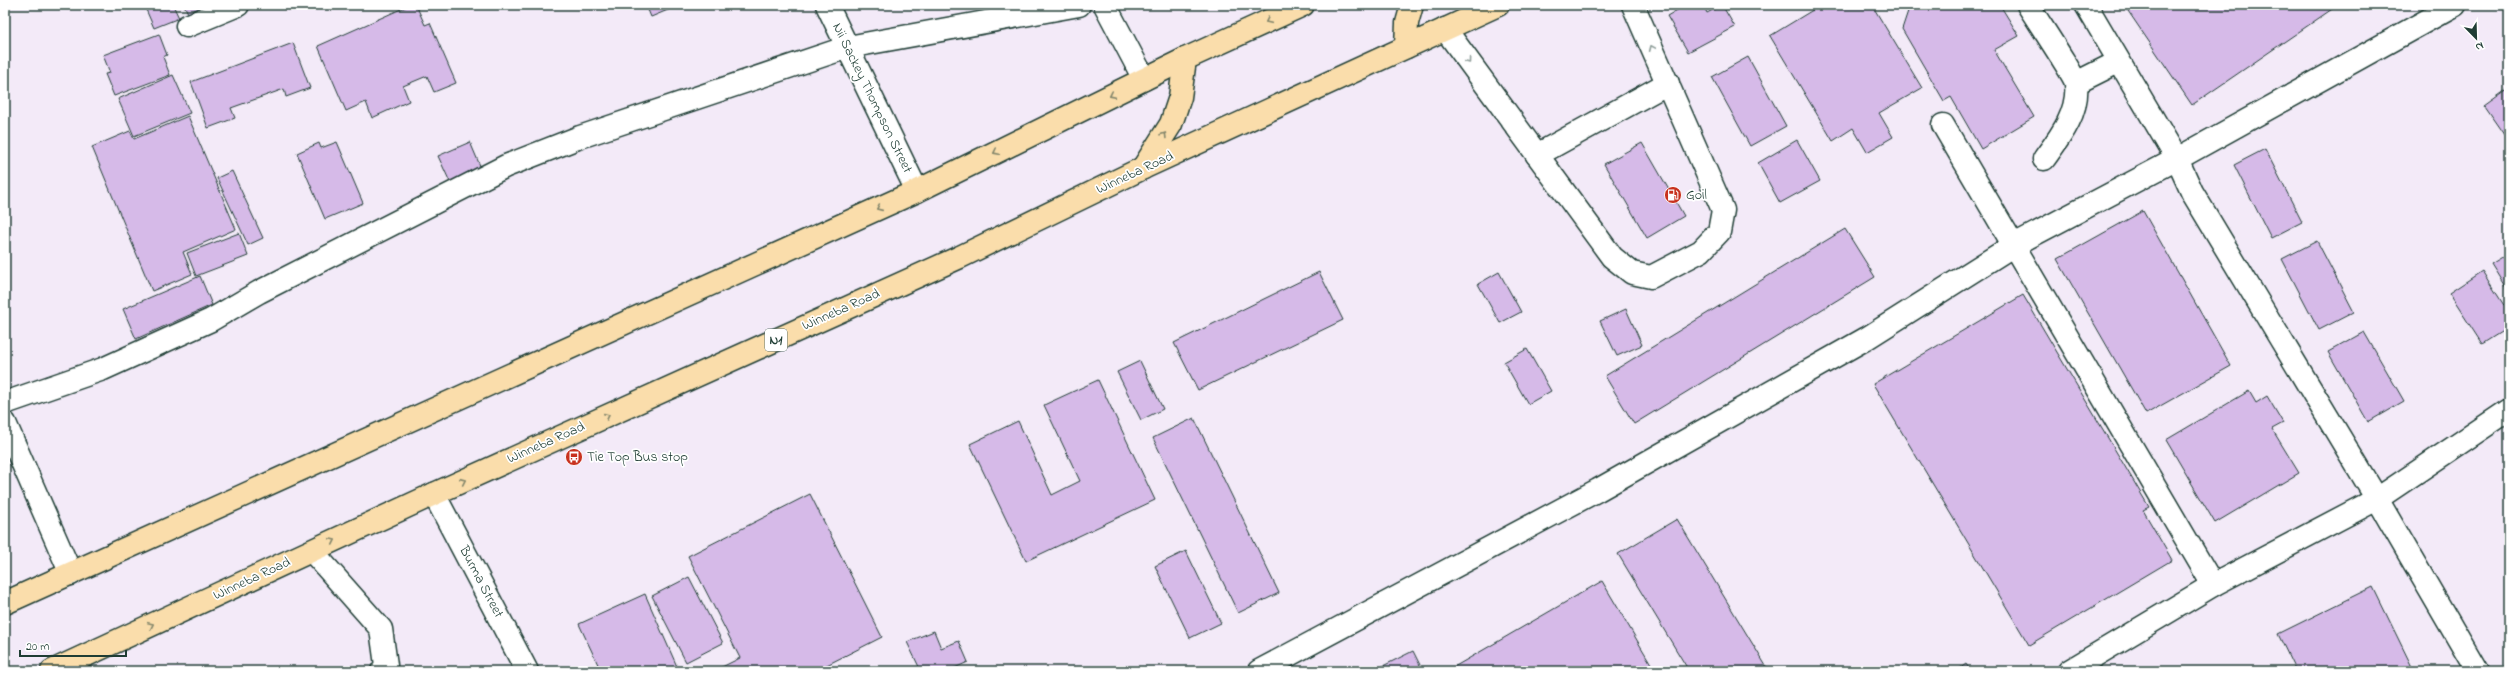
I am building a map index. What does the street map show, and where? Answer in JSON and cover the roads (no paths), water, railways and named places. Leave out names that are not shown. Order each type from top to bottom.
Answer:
[{"type":"highway","points":[[5,603],[917,191],[1185,59],[1303,5]]},
{"type":"highway","points":[[1406,47],[1407,23],[1412,5]]},
{"type":"highway","name":"Winneba Road","points":[[52,671],[434,494],[960,256],[1144,168],[1498,5]]},
{"type":"highway","points":[[1144,168],[1171,124],[1180,97],[1185,59]]},
{"type":"street","points":[[187,26],[238,5]]},
{"type":"street","name":"Nii Sackey Thompson Street","points":[[826,5],[848,47],[917,191]]},
{"type":"street","points":[[5,403],[103,369],[211,320],[259,292],[506,166],[580,137],[848,47],[1079,5]]},
{"type":"street","points":[[1105,5],[1144,79]]},
{"type":"street","points":[[1445,29],[1612,257],[1632,273],[1651,277],[1701,251],[1719,232],[1723,210],[1633,5]]},
{"type":"street","points":[[2028,5],[2076,83],[2073,111],[2062,134],[2044,159]]},
{"type":"street","points":[[2086,5],[2118,62],[2177,159],[2192,192],[2377,498],[2477,671]]},
{"type":"street","points":[[1259,671],[1598,490],[1860,342],[2014,245],[2177,159],[2454,5]]},
{"type":"street","points":[[2076,83],[2118,62]]},
{"type":"street","points":[[1538,155],[1668,83]]},
{"type":"street","points":[[1943,125],[2212,585]]},
{"type":"street","points":[[2068,671],[2212,585],[2377,498],[2509,410]]},
{"type":"street","points":[[5,423],[71,574]]},
{"type":"street","name":"Burma Street","points":[[434,494],[527,671]]},
{"type":"street","points":[[312,551],[381,629],[386,665],[382,671]]},
{"type":"place","name":"Goil","points":[[1673,195]]},
{"type":"place","name":"Tie Top Bus stop","points":[[574,457]]}]
